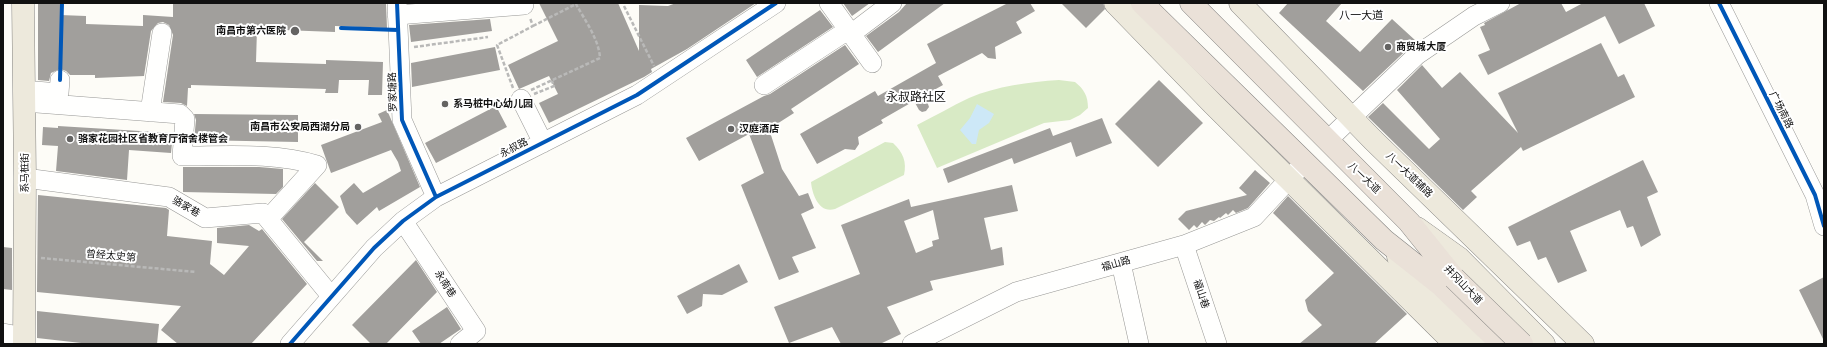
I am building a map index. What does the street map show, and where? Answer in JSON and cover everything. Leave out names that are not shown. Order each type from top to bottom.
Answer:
[{"type":"highway","points":[[1142,3],[1384,240]]},
{"type":"highway","name":"八一大道","points":[[1191,3],[1409,222]]},
{"type":"highway","name":"井冈山大道","points":[[1409,222],[1448,282],[1502,344]]},
{"type":"highway","name":"井冈山大道","points":[[1384,240],[1448,282],[1522,344]]},
{"type":"main road","name":"系马桩街","points":[[23,3],[25,178],[24,340]]},
{"type":"main road","points":[[1115,3],[1455,344]]},
{"type":"main road","name":"八一大道辅路","points":[[1240,3],[1351,118],[1583,344]]},
{"type":"main road","name":"八一大道","points":[[1409,222],[1459,258],[1544,344]]},
{"type":"main road","points":[[1384,240],[1431,298],[1479,344]]},
{"type":"street","name":"永叔路","points":[[290,344],[374,248],[403,221],[436,197],[636,95],[776,3]]},
{"type":"street","points":[[829,3],[872,63]]},
{"type":"street","points":[[764,85],[849,32],[892,3]]},
{"type":"street","points":[[1327,141],[1418,55],[1474,16],[1500,3]]},
{"type":"street","name":"广场南路","points":[[1718,3],[1821,196],[1824,226]]},
{"type":"street","points":[[1732,3],[1821,196]]},
{"type":"street","points":[[397,9],[524,5]]},
{"type":"street","name":"罗家塘路","points":[[397,9],[402,120],[436,197]]},
{"type":"street","points":[[150,112],[162,33]]},
{"type":"street","points":[[24,96],[60,93],[60,80]]},
{"type":"street","points":[[522,94],[543,143]]},
{"type":"street","points":[[24,96],[150,112],[180,114],[186,119],[182,156],[269,156],[297,159],[317,165],[268,219],[332,296]]},
{"type":"street","name":"福山路","points":[[912,344],[1016,292],[1184,245],[1254,217],[1305,162]]},
{"type":"street","name":"骆家巷","points":[[25,178],[169,196],[205,218],[263,213],[268,219]]},
{"type":"street","name":"永南巷","points":[[403,221],[476,331],[460,344]]},
{"type":"street","name":"福山巷","points":[[1184,245],[1217,344]]},
{"type":"street","points":[[1121,263],[1139,344]]},
{"type":"street","points":[[3,333],[24,340]]},
{"type":"path","points":[[576,3],[600,52],[600,58],[522,94],[497,45],[576,3]]},
{"type":"path","points":[[524,5],[534,26]]},
{"type":"path","points":[[624,6],[661,79]]},
{"type":"path","points":[[399,49],[488,38]]},
{"type":"path","points":[[522,94],[554,86],[552,81]]},
{"type":"green space","points":[[1059,80],[1075,82],[1085,93],[1088,108],[1080,115],[1070,120],[1044,123],[937,168],[917,125],[969,98],[991,90],[1013,85]]},
{"type":"green space","points":[[885,142],[893,143],[902,154],[905,166],[904,175],[835,209],[825,209],[817,202],[811,182]]},
{"type":"water","points":[[977,104],[994,114],[989,123],[979,130],[976,144],[972,144],[960,130],[970,118]]},
{"type":"building","points":[[38,3],[60,3],[60,15],[86,16],[86,24],[143,26],[143,15],[173,17],[173,3],[386,3],[387,28],[335,26],[335,32],[257,29],[256,62],[326,64],[326,60],[383,62],[382,95],[368,95],[369,80],[339,80],[338,93],[325,93],[326,89],[191,85],[191,88],[188,88],[187,106],[181,103],[163,102],[173,35],[169,25],[163,22],[158,23],[151,31],[144,76],[95,78],[95,75],[70,75],[66,71],[60,69],[51,73],[49,81],[38,80]]},
{"type":"building","points":[[539,3],[618,3],[639,51],[639,5],[668,6],[676,3],[756,3],[687,49],[651,69],[652,72],[644,77],[549,123],[539,103],[558,94],[549,76],[519,89],[508,65],[558,41]]},
{"type":"building","points":[[843,3],[870,3],[852,16]]},
{"type":"building","points":[[907,3],[945,3],[878,52],[866,36],[899,12]]},
{"type":"building","points":[[1008,3],[1030,3],[1035,11],[1016,22],[1022,33],[995,47],[996,59],[988,58],[982,53],[938,76],[943,85],[925,95],[929,107],[926,111],[922,112],[919,110],[914,101],[881,120],[883,123],[858,137],[859,144],[855,150],[845,149],[817,164],[800,134],[875,91],[878,96],[936,63],[927,44]]},
{"type":"building","points":[[1061,3],[1103,3],[1105,9],[1086,28]]},
{"type":"building","name":"商贸城大厦","points":[[1288,3],[1342,3],[1326,21],[1360,52],[1392,19],[1416,41],[1363,91],[1279,13]]},
{"type":"building","points":[[1521,3],[1561,3],[1566,12],[1583,3],[1644,3],[1655,26],[1619,44],[1605,16],[1488,75],[1478,55],[1490,50],[1480,27],[1485,25],[1484,23]]},
{"type":"building","points":[[820,10],[833,27],[757,77],[746,60]]},
{"type":"building","points":[[490,19],[492,31],[411,42],[409,25]]},
{"type":"building","points":[[1601,43],[1618,77],[1624,74],[1635,97],[1523,151],[1521,147],[1471,191],[1477,197],[1463,210],[1368,117],[1383,103],[1429,149],[1440,139],[1397,90],[1422,65],[1442,88],[1460,72],[1518,133],[1498,93]]},
{"type":"building","points":[[845,45],[859,64],[791,109],[794,113],[769,129],[782,169],[799,196],[808,193],[814,208],[801,214],[816,248],[792,257],[799,272],[779,280],[741,185],[764,173],[749,134],[699,161],[686,138],[770,94]]},
{"type":"building","points":[[495,47],[500,70],[412,87],[411,63]]},
{"type":"building","points":[[1159,80],[1203,123],[1158,167],[1115,124]]},
{"type":"building","points":[[496,106],[507,127],[436,163],[425,143]]},
{"type":"building","points":[[387,110],[420,187],[379,211],[377,207],[357,225],[346,213],[340,196],[354,183],[363,193],[401,171],[398,162],[391,150],[331,173],[321,145],[382,122],[378,114]]},
{"type":"building","points":[[194,114],[298,115],[298,142],[194,140],[196,120]]},
{"type":"building","points":[[1102,118],[1112,143],[1076,157],[1071,142],[1014,164],[1012,158],[948,183],[943,169],[1050,128],[1053,136]]},
{"type":"building","points":[[58,126],[173,133],[171,153],[129,150],[127,180],[56,171],[58,146],[42,145],[43,127],[58,128]]},
{"type":"building","points":[[1643,160],[1658,192],[1647,197],[1661,235],[1641,247],[1633,226],[1627,228],[1620,210],[1570,231],[1587,271],[1558,283],[1546,257],[1538,260],[1530,241],[1517,246],[1508,227]]},
{"type":"building","points":[[183,167],[259,167],[283,169],[283,187],[276,194],[183,192]]},
{"type":"building","points":[[1255,170],[1270,183],[1248,208],[1236,213],[1233,210],[1228,215],[1226,213],[1214,221],[1210,220],[1205,225],[1202,222],[1197,228],[1194,225],[1189,230],[1178,219],[1186,211],[1247,195],[1239,188]]},
{"type":"building","points":[[315,183],[339,207],[304,242],[323,261],[317,261],[282,219]]},
{"type":"building","points":[[1012,185],[1018,211],[984,218],[991,250],[1002,247],[1004,265],[930,281],[933,290],[887,307],[901,334],[880,344],[841,344],[832,327],[789,343],[774,307],[860,274],[841,225],[909,199],[911,207]],"holes":[[[933,210],[939,239],[932,241],[933,246],[916,253],[904,221]]]},
{"type":"building","points":[[38,195],[166,208],[169,210],[167,236],[212,241],[210,264],[224,275],[249,246],[217,243],[217,228],[249,225],[259,231],[262,229],[307,284],[251,344],[178,344],[161,330],[181,306],[37,292]]},
{"type":"building","points":[[1288,196],[1407,314],[1374,344],[1299,344],[1322,325],[1308,311],[1305,300],[1334,273],[1273,213]]},
{"type":"building","points":[[3,247],[12,248],[12,290],[3,289]]},
{"type":"building","points":[[416,260],[437,292],[386,344],[371,344],[352,325]]},
{"type":"building","points":[[739,264],[748,282],[722,295],[703,294],[702,306],[687,314],[677,296]]},
{"type":"building","points":[[1824,277],[1824,341],[1799,290]]},
{"type":"building","points":[[447,307],[461,329],[439,344],[421,344],[412,331]]},
{"type":"building","points":[[37,311],[159,324],[157,344],[90,344],[37,338]]},
{"type":"cycle path","points":[[60,80],[62,3]]},
{"type":"cycle path","points":[[397,3],[402,120],[436,197]]},
{"type":"cycle path","points":[[290,344],[374,248],[403,221],[436,197],[637,95],[776,3]]},
{"type":"cycle path","points":[[1719,3],[1815,195],[1824,226]]},
{"type":"cycle path","points":[[341,28],[398,30]]},
{"type":"place","name":"南昌市第六医院","points":[[295,31]]},
{"type":"place","name":"商贸城大厦","points":[[1388,47]]},
{"type":"place","name":"系马桩中心幼儿园","points":[[445,104]]},
{"type":"place","name":"南昌市公安局西湖分局","points":[[358,127]]},
{"type":"place","name":"汉庭酒店","points":[[731,129]]},
{"type":"place","name":"骆家花园社区省教育厅宿舍楼管会","points":[[70,139]]},
{"type":"district","name":"八一大道","points":[[1361,16]]},
{"type":"district","name":"永叔路社区","points":[[916,98]]}]
